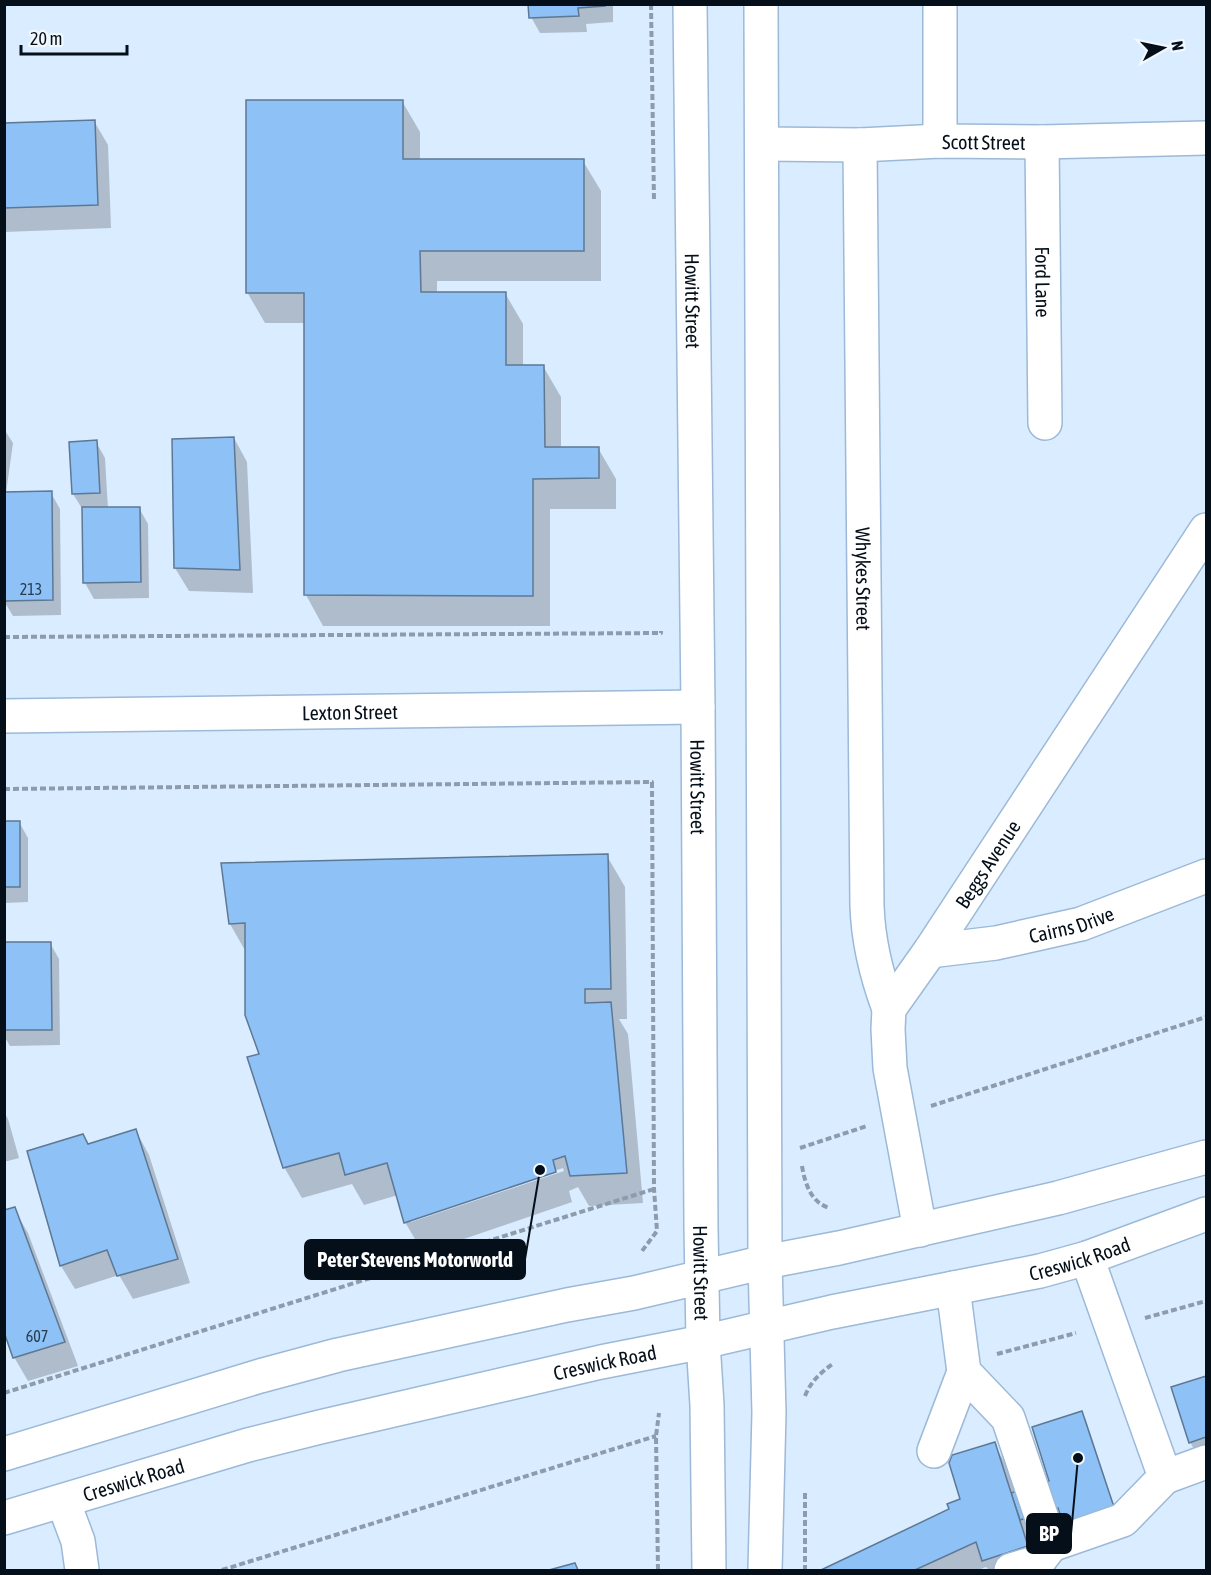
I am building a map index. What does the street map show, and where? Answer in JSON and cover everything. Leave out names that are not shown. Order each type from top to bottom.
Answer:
[{"type":"main road","name":"Howitt Street","points":[[690,4],[702,1278],[707,1405],[709,1570]]},
{"type":"main road","points":[[761,4],[765,1262],[769,1413],[765,1570]]},
{"type":"main road","points":[[940,4],[940,141]]},
{"type":"main road","name":"Scott Street","points":[[762,144],[860,145],[940,141],[1042,142],[1206,138]]},
{"type":"main road","name":"Ford Lane","points":[[1042,142],[1044,423]]},
{"type":"main road","name":"Whykes Street","points":[[860,145],[867,914],[872,957],[889,1009]]},
{"type":"main road","name":"Beggs Avenue","points":[[889,1009],[930,951],[1206,530]]},
{"type":"main road","name":"Lexton Street","points":[[4,716],[698,707]]},
{"type":"main road","name":"Cairns Drive","points":[[930,951],[996,943],[1081,924],[1206,876]]},
{"type":"main road","points":[[889,1009],[888,1053],[920,1230]]},
{"type":"main road","points":[[4,1454],[260,1376],[338,1355],[920,1230],[1058,1198],[1206,1157]]},
{"type":"main road","name":"Creswick Road","points":[[4,1518],[248,1445],[320,1427],[601,1362],[1029,1273],[1087,1258],[1206,1214]]},
{"type":"main road","points":[[1087,1258],[1165,1477]]},
{"type":"main road","points":[[934,1451],[963,1367],[953,1288]]},
{"type":"main road","points":[[963,1367],[1008,1418],[1051,1545]]},
{"type":"main road","points":[[1011,1570],[1038,1562],[1051,1545],[1123,1520],[1165,1477],[1206,1462]]},
{"type":"main road","points":[[63,1501],[78,1541],[82,1570]]},
{"type":"path","points":[[4,637],[662,633]]},
{"type":"path","points":[[4,789],[652,782],[654,1189],[657,1231],[642,1251]]},
{"type":"path","points":[[830,1208],[816,1202],[804,1176],[799,1148],[1206,1017]]},
{"type":"path","points":[[4,1393],[654,1189]]},
{"type":"path","points":[[963,1367],[1067,1335],[1206,1301]]},
{"type":"path","points":[[804,1401],[812,1383],[821,1371],[834,1362]]},
{"type":"path","points":[[658,1570],[656,1436],[659,1413]]},
{"type":"path","points":[[222,1570],[656,1436]]},
{"type":"path","points":[[805,1492],[805,1570]]},
{"type":"building","points":[[528,4],[605,4],[605,6],[578,8],[579,16],[529,18]]},
{"type":"building","points":[[246,100],[403,100],[403,159],[584,159],[584,251],[420,251],[421,292],[506,292],[506,365],[544,365],[545,447],[599,447],[599,478],[533,479],[533,596],[304,595],[304,293],[246,293]]},
{"type":"building","points":[[95,120],[98,205],[4,208],[4,123]]},
{"type":"building","points":[[234,437],[240,570],[174,568],[172,439]]},
{"type":"building","points":[[97,440],[100,493],[72,494],[69,442]]},
{"type":"building","points":[[52,491],[53,600],[4,601],[4,492]]},
{"type":"building","points":[[82,507],[140,507],[141,582],[83,583]]},
{"type":"building","points":[[4,821],[20,821],[20,887],[4,887]]},
{"type":"building","points":[[608,854],[611,989],[585,989],[585,1003],[611,1002],[627,1173],[570,1176],[565,1156],[553,1160],[556,1172],[404,1223],[387,1163],[345,1175],[339,1153],[283,1168],[247,1057],[259,1054],[245,1015],[245,923],[229,924],[221,863]]},
{"type":"building","points":[[4,942],[51,942],[52,1030],[4,1030]]},
{"type":"building","points":[[136,1129],[178,1259],[117,1276],[107,1250],[60,1266],[27,1151],[83,1134],[88,1144]]},
{"type":"building","points":[[15,1207],[65,1342],[13,1358],[4,1332],[4,1210]]},
{"type":"building","points":[[1206,1376],[1206,1437],[1189,1443],[1171,1387]]},
{"type":"building","points":[[1082,1411],[1116,1513],[1065,1530],[1058,1508],[1020,1520],[1011,1493],[1049,1481],[1032,1427]]},
{"type":"building","points":[[995,1442],[1028,1546],[982,1561],[976,1542],[915,1570],[821,1570],[949,1509],[947,1504],[960,1499],[949,1463],[952,1455]]},
{"type":"building","points":[[575,1563],[578,1570],[549,1570]]},
{"type":"place","name":"Peter Stevens Motorworld","points":[[540,1170]]},
{"type":"place","name":"BP","points":[[1078,1458]]}]
